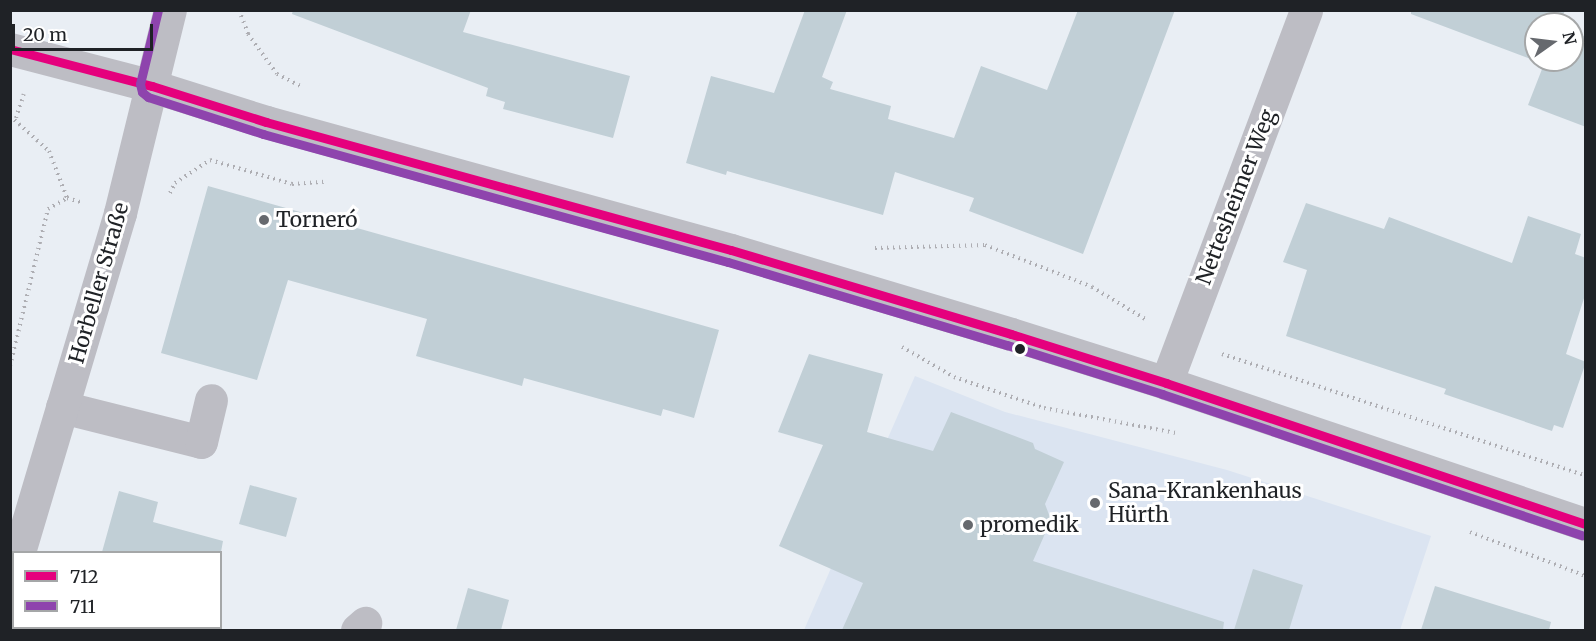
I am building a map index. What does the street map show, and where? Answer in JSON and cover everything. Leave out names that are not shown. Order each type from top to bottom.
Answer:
[{"type":"street","name":"Horbeller Straße","points":[[19,551],[120,213],[170,10]]},
{"type":"street","name":"Nettesheimer Weg","points":[[1166,383],[1306,10]]},
{"type":"street","points":[[10,49],[152,86],[266,122],[731,250],[1166,383],[1586,524]]},
{"type":"street","points":[[62,407],[201,442],[211,400]]},
{"type":"path","points":[[10,116],[49,152],[67,198]]},
{"type":"path","points":[[10,366],[48,209],[67,198],[156,221],[175,183],[210,160],[292,184],[328,182]]},
{"type":"path","points":[[892,341],[954,377],[1044,408],[1180,434]]},
{"type":"path","points":[[1466,530],[1586,576]]},
{"type":"shaded area","name":"Sana-Krankenhaus Hürth","points":[[915,376],[1005,412],[1227,470],[1431,536],[1400,630],[804,630]]},
{"type":"building","points":[[293,10],[471,10],[463,32],[630,76],[613,138],[503,109],[505,102],[486,96],[488,88],[292,14]]},
{"type":"building","points":[[805,10],[847,10],[822,77],[833,82],[830,89],[891,106],[888,119],[954,138],[981,66],[1047,90],[1078,10],[1175,10],[1083,254],[969,211],[974,198],[895,172],[883,215],[727,171],[726,175],[686,163],[711,76],[774,93]]},
{"type":"building","points":[[1411,10],[1565,10],[1564,12],[1524,12],[1524,56],[1411,14]]},
{"type":"building","points":[[1584,36],[1586,37],[1586,127],[1528,105],[1541,72],[1584,72]]},
{"type":"building","points":[[208,186],[719,330],[694,418],[663,409],[661,416],[524,378],[522,386],[416,356],[427,319],[288,280],[257,380],[161,353]]},
{"type":"building","points":[[1306,203],[1384,229],[1389,217],[1512,263],[1528,216],[1581,234],[1575,254],[1586,258],[1586,292],[1566,354],[1586,362],[1563,428],[1554,425],[1552,431],[1444,394],[1446,389],[1286,336],[1307,270],[1283,262]]},
{"type":"building","points":[[809,354],[883,374],[867,432],[933,451],[951,412],[1033,443],[1035,449],[1064,462],[1045,504],[1051,520],[1033,561],[1224,622],[1223,630],[842,630],[863,583],[779,546],[823,445],[778,432]]},
{"type":"building","points":[[250,485],[297,498],[286,537],[239,524]]},
{"type":"building","points":[[119,491],[158,502],[153,522],[223,541],[221,551],[102,551]]},
{"type":"building","points":[[1253,569],[1303,585],[1289,630],[1234,630]]},
{"type":"building","points":[[1435,586],[1551,622],[1549,630],[1421,630]]},
{"type":"building","points":[[468,588],[509,600],[501,630],[456,630]]},
{"type":"transit line","name":"711","points":[[158,10],[140,84],[142,92],[148,97],[263,134],[728,262],[1007,345],[1162,394],[1582,535]]},
{"type":"transit line","name":"712","points":[[10,49],[152,86],[266,122],[731,250],[1011,334],[1166,383],[1586,524]]},
{"type":"place","name":"Torneró","points":[[264,220]]},
{"type":"place","name":"Sana-Krankenhaus Hürth","points":[[1095,503]]},
{"type":"place","name":"promedik","points":[[968,525]]}]
